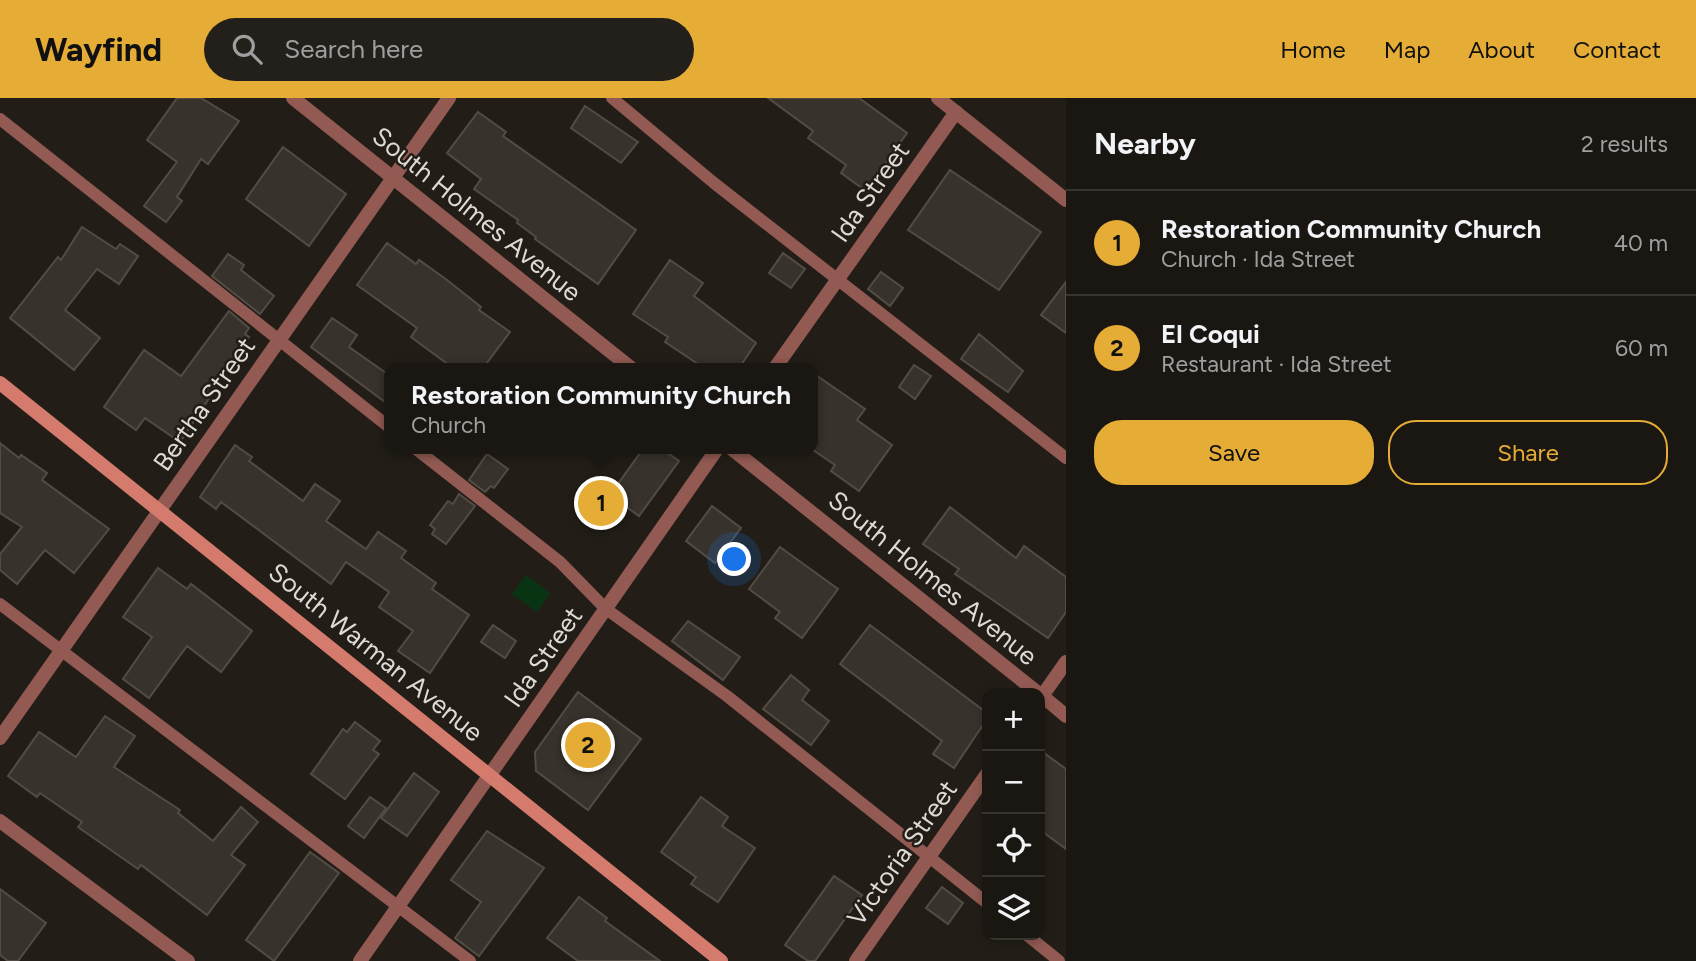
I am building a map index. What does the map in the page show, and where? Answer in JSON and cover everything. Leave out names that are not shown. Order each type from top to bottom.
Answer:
[{"type":"main road","name":"South Warman Avenue","points":[[0,383],[722,961]]},
{"type":"street","name":"South Holmes Avenue","points":[[293,98],[625,363]]},
{"type":"street","name":"Bertha Street","points":[[0,738],[449,98]]},
{"type":"street","points":[[938,98],[1066,200]]},
{"type":"street","name":"Ida Street","points":[[779,363],[956,112]]},
{"type":"street","name":"Ida Street","points":[[360,961],[714,454]]},
{"type":"street","name":"South Holmes Avenue","points":[[738,454],[1030,688]]},
{"type":"street","points":[[1045,689],[1066,662]]},
{"type":"street","name":"South Holmes Avenue","points":[[1045,700],[1066,716]]},
{"type":"street","name":"Victoria Street","points":[[856,961],[982,781]]},
{"type":"street","points":[[0,821],[188,961]]},
{"type":"lane","points":[[612,98],[715,183],[1066,458]]},
{"type":"lane","points":[[0,119],[384,423]]},
{"type":"lane","points":[[422,454],[560,562],[606,609],[727,696],[982,899]]},
{"type":"lane","points":[[0,604],[470,961]]},
{"type":"lane","points":[[1033,940],[1059,961]]},
{"type":"green space","points":[[526,575],[550,593],[537,612],[512,594]]},
{"type":"building","points":[[177,98],[201,98],[239,121],[208,164],[201,159],[177,197],[182,201],[166,222],[144,206],[177,162],[147,140]]},
{"type":"building","points":[[768,98],[859,98],[907,133],[866,191],[841,173],[846,165],[808,138],[813,131]]},
{"type":"building","points":[[585,106],[638,142],[621,163],[571,128]]},
{"type":"building","points":[[478,112],[506,132],[503,136],[636,230],[598,284],[535,239],[536,237],[517,223],[518,220],[474,189],[481,179],[447,153]]},
{"type":"building","points":[[283,147],[346,194],[309,246],[246,199]]},
{"type":"building","points":[[950,170],[1041,232],[999,290],[908,230]]},
{"type":"building","points":[[82,227],[116,249],[120,244],[138,256],[119,284],[97,269],[65,310],[100,338],[74,370],[10,318],[58,257],[61,260]]},
{"type":"building","points":[[387,243],[416,264],[419,260],[447,280],[481,307],[479,310],[510,332],[487,363],[446,363],[411,337],[417,328],[357,285]]},
{"type":"building","points":[[783,253],[805,269],[791,288],[769,273]]},
{"type":"building","points":[[228,254],[244,265],[241,270],[274,296],[260,314],[212,276]]},
{"type":"building","points":[[670,260],[703,283],[694,296],[756,343],[742,363],[696,363],[665,342],[668,337],[633,314]]},
{"type":"building","points":[[881,272],[903,288],[890,306],[868,289]]},
{"type":"building","points":[[1066,282],[1066,333],[1041,315]]},
{"type":"building","points":[[229,311],[249,328],[245,334],[249,337],[212,386],[216,388],[180,442],[145,418],[136,430],[104,407],[144,350],[181,376]]},
{"type":"building","points":[[332,318],[357,335],[349,347],[384,372],[384,401],[311,347]]},
{"type":"building","points":[[979,334],[1023,371],[1008,392],[961,359]]},
{"type":"building","points":[[914,365],[931,376],[915,399],[899,387]]},
{"type":"building","points":[[818,376],[865,409],[857,420],[892,445],[859,491],[831,471],[835,465],[818,453]]},
{"type":"building","points":[[0,443],[19,458],[21,455],[47,473],[42,480],[109,529],[74,573],[45,550],[17,584],[0,570],[0,554],[22,527],[0,513]]},
{"type":"building","points":[[235,445],[252,457],[249,461],[303,501],[315,484],[340,501],[326,521],[366,549],[378,532],[406,551],[401,558],[436,583],[432,589],[469,615],[430,673],[398,651],[413,631],[379,607],[389,592],[346,562],[331,584],[221,502],[216,509],[200,497]]},
{"type":"building","points":[[487,454],[508,469],[494,488],[491,486],[485,492],[469,480]]},
{"type":"building","points":[[639,454],[669,454],[679,461],[639,516],[610,495]]},
{"type":"building","points":[[459,494],[475,506],[446,544],[432,534],[435,529],[430,525],[448,501],[453,504]]},
{"type":"building","points":[[712,506],[741,528],[715,563],[686,541]]},
{"type":"building","points":[[950,507],[1016,558],[1024,546],[1066,577],[1066,612],[1048,638],[955,574],[959,569],[923,544]]},
{"type":"building","points":[[780,547],[838,589],[802,638],[775,618],[780,612],[749,589]]},
{"type":"building","points":[[158,568],[187,589],[191,584],[252,631],[221,672],[187,646],[149,698],[123,679],[152,637],[123,617]]},
{"type":"building","points":[[688,621],[740,657],[723,680],[672,641]]},
{"type":"building","points":[[493,625],[516,641],[505,658],[481,642]]},
{"type":"building","points":[[870,625],[982,709],[982,726],[954,768],[933,754],[942,741],[840,664]]},
{"type":"building","points":[[791,675],[809,690],[802,700],[829,721],[811,745],[763,709]]},
{"type":"building","points":[[578,692],[641,739],[588,810],[536,771],[535,752]]},
{"type":"building","points":[[105,716],[135,736],[114,767],[180,810],[178,813],[213,841],[241,807],[258,822],[231,855],[245,865],[207,915],[141,865],[138,869],[78,827],[82,822],[40,793],[37,797],[8,776],[39,732],[76,757]]},
{"type":"building","points":[[355,722],[380,741],[373,750],[379,754],[345,799],[311,774],[343,729],[347,732]]},
{"type":"building","points":[[1045,754],[1066,769],[1066,849],[1045,834]]},
{"type":"building","points":[[414,773],[439,792],[407,836],[381,818]]},
{"type":"building","points":[[370,797],[386,808],[364,838],[348,826]]},
{"type":"building","points":[[701,797],[728,817],[722,826],[755,848],[718,902],[691,884],[696,877],[661,852]]},
{"type":"building","points":[[487,831],[544,868],[479,956],[455,938],[481,902],[451,880]]},
{"type":"building","points":[[310,852],[339,873],[274,961],[246,940]]},
{"type":"building","points":[[834,876],[862,895],[815,961],[808,961],[785,945]]},
{"type":"building","points":[[942,887],[963,903],[948,924],[926,908]]},
{"type":"building","points":[[0,889],[46,923],[18,961],[8,961],[0,955]]},
{"type":"building","points":[[579,897],[607,918],[605,921],[660,961],[578,961],[547,938]]},
{"type":"place","name":"Restoration Community Church","points":[[601,503]]},
{"type":"place","name":"El Coqui","points":[[588,745]]}]
